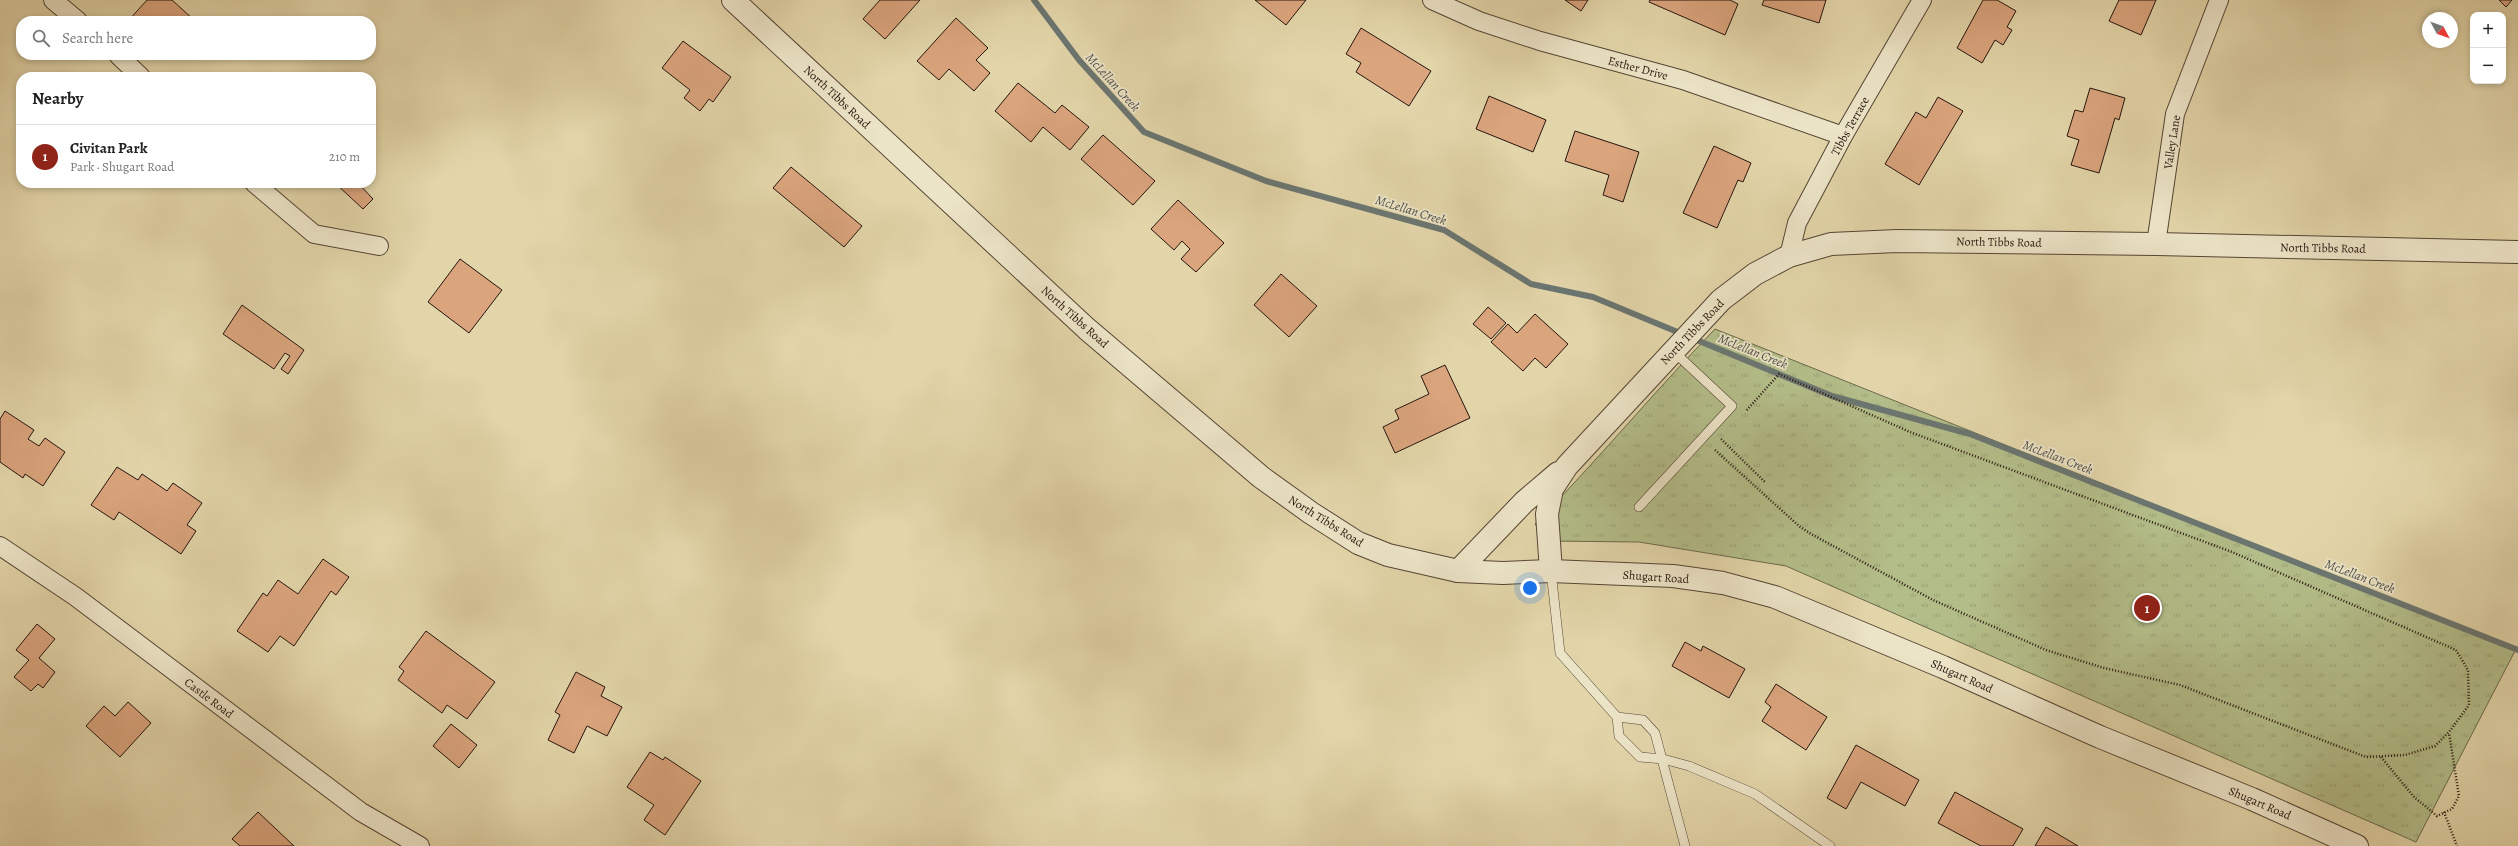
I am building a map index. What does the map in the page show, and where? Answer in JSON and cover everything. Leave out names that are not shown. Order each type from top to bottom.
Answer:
[{"type":"street","points":[[53,0],[72,16]]},
{"type":"street","name":"North Tibbs Road","points":[[732,0],[1087,329],[1261,477],[1311,514],[1358,543],[1388,555],[1458,572],[1503,573],[1551,571],[1547,514],[1552,489],[1566,466]]},
{"type":"street","name":"Esther Drive","points":[[1432,0],[1487,24],[1540,41],[1683,80],[1843,136]]},
{"type":"street","name":"Tibbs Terrace","points":[[1789,256],[1797,223],[1843,136],[1922,0]]},
{"type":"street","name":"Valley Lane","points":[[2156,244],[2175,114],[2219,0]]},
{"type":"street","points":[[123,60],[136,72]]},
{"type":"street","points":[[260,188],[314,234],[379,246]]},
{"type":"street","name":"North Tibbs Road","points":[[1458,572],[1524,502],[1566,466],[1721,300],[1755,274],[1789,256],[1831,244],[1897,241],[2156,244],[2518,252]]},
{"type":"street","name":"Castle Road","points":[[0,546],[76,597],[361,812],[420,846]]},
{"type":"street","name":"Shugart Road","points":[[1551,571],[1673,576],[1722,584],[1775,597],[1943,667],[2100,737],[2252,799],[2356,846]]},
{"type":"lane","points":[[1639,507],[1732,406],[1675,348]]},
{"type":"lane","points":[[1551,571],[1560,653],[1617,717],[1619,736],[1640,757],[1663,759],[1689,766],[1755,794],[1830,846]]},
{"type":"lane","points":[[1617,717],[1643,720],[1655,733],[1685,846]]},
{"type":"path","points":[[1715,450],[1799,526],[1810,534],[1849,553],[1882,574],[1989,626],[2060,655],[2104,668],[2180,685],[2366,757],[2405,755],[2435,746],[2449,732],[2469,705],[2468,670],[2456,650],[2232,552],[1910,432],[1779,374],[1742,416]]},
{"type":"path","points":[[1726,433],[1721,439],[1765,482]]},
{"type":"path","points":[[2381,756],[2420,801],[2437,816],[2452,809],[2459,796],[2449,732]]},
{"type":"path","points":[[2444,812],[2457,846]]},
{"type":"green space","points":[[1715,329],[2516,649],[2416,842],[1786,566],[1639,542],[1549,541],[1535,524],[1581,476]]},
{"type":"building","points":[[147,0],[172,0],[190,16],[133,16]]},
{"type":"building","points":[[880,0],[920,0],[885,39],[863,19]]},
{"type":"building","points":[[1255,0],[1306,0],[1286,25]]},
{"type":"building","points":[[1565,0],[1588,0],[1581,11]]},
{"type":"building","points":[[1650,0],[1730,0],[1738,4],[1725,35],[1649,2]]},
{"type":"building","points":[[1764,0],[1826,0],[1819,23],[1762,5]]},
{"type":"building","points":[[1983,0],[1997,0],[2016,11],[2007,27],[2012,30],[2003,45],[1995,40],[1982,63],[1957,48]]},
{"type":"building","points":[[2119,0],[2156,0],[2141,35],[2109,21]]},
{"type":"building","points":[[2499,0],[2512,0],[2506,7]]},
{"type":"building","points":[[956,18],[988,48],[976,60],[990,73],[974,91],[949,69],[939,80],[917,61]]},
{"type":"building","points":[[1361,28],[1431,71],[1409,106],[1356,72],[1361,63],[1346,54]]},
{"type":"building","points":[[683,41],[731,77],[713,102],[709,99],[700,111],[684,98],[690,90],[662,68]]},
{"type":"building","points":[[1018,83],[1055,113],[1062,105],[1089,127],[1070,150],[1043,127],[1031,142],[995,111]]},
{"type":"building","points":[[2090,88],[2125,98],[2119,120],[2115,118],[2099,173],[2071,165],[2079,140],[2067,136],[2075,110],[2083,112]]},
{"type":"building","points":[[1489,96],[1546,120],[1533,152],[1476,129]]},
{"type":"building","points":[[1938,97],[1963,111],[1919,185],[1885,164],[1916,112],[1926,118]]},
{"type":"building","points":[[1575,131],[1639,152],[1623,202],[1603,195],[1609,175],[1565,161]]},
{"type":"building","points":[[1103,135],[1155,181],[1133,205],[1081,159]]},
{"type":"building","points":[[1714,146],[1751,163],[1743,182],[1738,180],[1717,228],[1683,213]]},
{"type":"building","points":[[791,167],[862,226],[844,247],[773,188]]},
{"type":"building","points":[[340,188],[363,188],[373,199],[363,209]]},
{"type":"building","points":[[1178,200],[1224,243],[1196,272],[1181,259],[1190,249],[1182,241],[1174,250],[1151,229]]},
{"type":"building","points":[[460,259],[502,290],[469,333],[428,302]]},
{"type":"building","points":[[1281,274],[1317,306],[1289,337],[1254,305]]},
{"type":"building","points":[[242,305],[304,350],[288,374],[281,369],[290,356],[285,353],[274,369],[223,334]]},
{"type":"building","points":[[1488,307],[1506,323],[1491,339],[1473,324]]},
{"type":"building","points":[[1535,314],[1568,344],[1546,368],[1535,358],[1523,371],[1491,342],[1508,324],[1517,333]]},
{"type":"building","points":[[1445,365],[1470,418],[1395,453],[1383,427],[1399,419],[1395,410],[1429,394],[1421,376]]},
{"type":"building","points":[[5,411],[34,430],[28,439],[39,446],[45,438],[65,452],[43,486],[25,474],[23,478],[0,462],[0,419]]},
{"type":"building","points":[[117,467],[138,480],[142,474],[167,491],[173,483],[202,503],[187,525],[196,531],[181,554],[119,512],[114,520],[91,505]]},
{"type":"building","points":[[323,559],[349,577],[336,595],[331,591],[294,646],[280,636],[268,652],[237,631],[263,593],[267,596],[278,580],[298,594]]},
{"type":"building","points":[[37,624],[55,639],[39,658],[55,672],[43,688],[38,684],[31,691],[14,677],[29,660],[16,650]]},
{"type":"building","points":[[426,631],[495,682],[467,719],[447,705],[442,713],[398,680],[404,671],[399,667]]},
{"type":"building","points":[[1685,642],[1701,651],[1703,646],[1745,669],[1729,698],[1672,666]]},
{"type":"building","points":[[576,672],[605,687],[601,696],[622,707],[607,736],[587,726],[574,753],[548,740],[560,715],[555,712]]},
{"type":"building","points":[[1776,684],[1827,717],[1806,750],[1762,721],[1771,707],[1765,702]]},
{"type":"building","points":[[128,702],[151,723],[120,757],[86,726],[104,706],[115,716]]},
{"type":"building","points":[[451,724],[477,745],[459,768],[433,746]]},
{"type":"building","points":[[1856,745],[1919,780],[1905,806],[1861,782],[1846,809],[1827,798]]},
{"type":"building","points":[[650,752],[663,760],[665,757],[701,781],[665,835],[644,820],[654,805],[627,787]]},
{"type":"building","points":[[1955,792],[2023,829],[2013,846],[1981,846],[1938,823]]},
{"type":"building","points":[[258,812],[294,846],[240,846],[232,839]]},
{"type":"building","points":[[2046,827],[2078,846],[2035,846]]},
{"type":"waterway","name":"McLellan Creek","points":[[1034,0],[1079,60],[1144,132],[1266,181],[1444,230],[1531,284],[1593,297],[1832,396],[1970,434],[2518,650]]},
{"type":"place","name":"Civitan Park","points":[[2147,608]]}]
